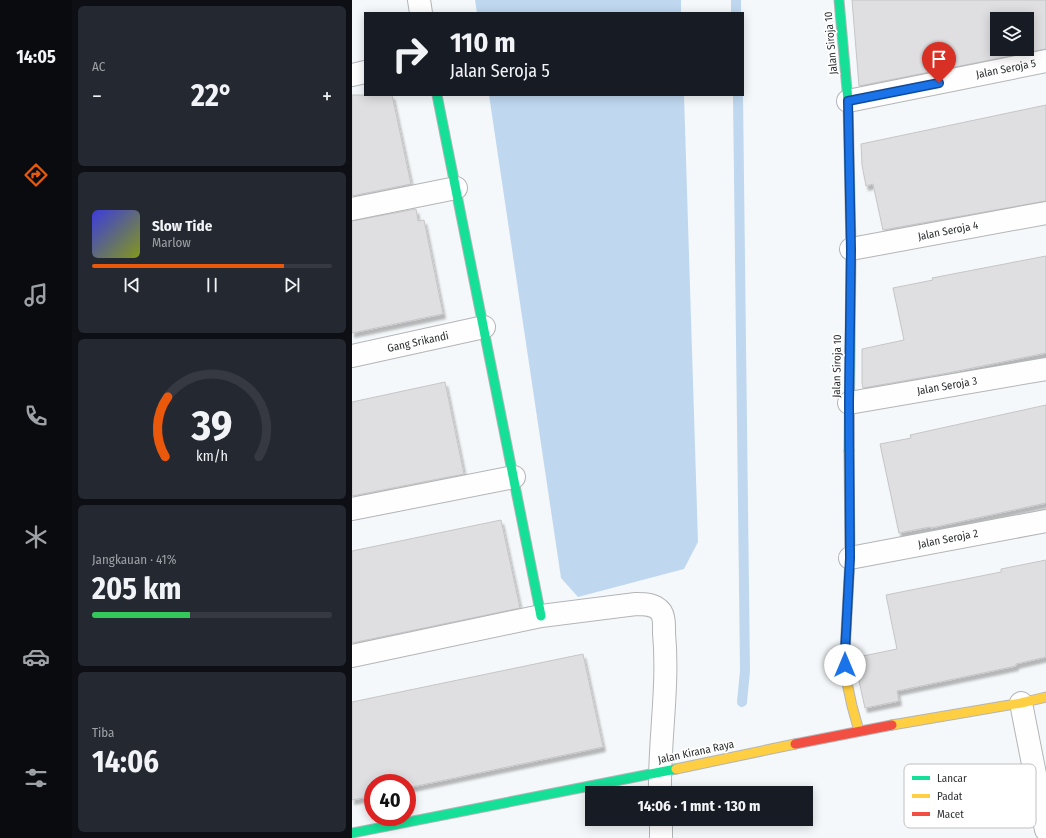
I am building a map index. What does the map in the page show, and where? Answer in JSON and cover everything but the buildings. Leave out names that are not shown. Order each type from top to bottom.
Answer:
[{"type":"street","points":[[419,0],[421,12]]},
{"type":"street","name":"Jalan Siroja 10","points":[[839,0],[848,101],[851,250],[849,403],[850,558],[845,652],[846,678],[859,731]]},
{"type":"street","name":"Jalan Seroja 5","points":[[848,101],[1046,62]]},
{"type":"street","points":[[352,75],[364,72]]},
{"type":"street","points":[[437,96],[541,616]]},
{"type":"street","points":[[352,209],[456,188]]},
{"type":"street","name":"Jalan Seroja 4","points":[[851,250],[1046,213]]},
{"type":"street","name":"Gang Srikandi","points":[[352,356],[484,327]]},
{"type":"street","name":"Jalan Seroja 3","points":[[849,403],[1046,369]]},
{"type":"street","points":[[352,509],[514,477]]},
{"type":"street","name":"Jalan Seroja 2","points":[[850,558],[1046,521]]},
{"type":"street","points":[[352,656],[541,616],[636,604],[649,604],[657,608],[662,613],[664,620],[666,653],[660,783]]},
{"type":"street","name":"Jalan Kirana Raya","points":[[352,833],[660,783],[730,758],[774,748],[859,731],[1046,698]]},
{"type":"street","points":[[1021,703],[1033,764]]},
{"type":"street","points":[[1036,779],[1046,830]]},
{"type":"street","points":[[661,826],[661,838]]},
{"type":"water","points":[[475,0],[681,0],[681,12],[477,12]]},
{"type":"water","points":[[489,96],[684,96],[698,542],[684,569],[578,597],[561,578]]},
{"type":"waterway","points":[[736,0],[736,12]]},
{"type":"waterway","points":[[738,96],[745,671],[742,702]]},
{"type":"traffic: fast","points":[[839,0],[848,101],[851,249],[849,451]]},
{"type":"traffic: fast","points":[[437,96],[541,616]]},
{"type":"traffic: fast","points":[[352,833],[676,769]]},
{"type":"traffic: slow","points":[[849,451],[850,558],[845,652],[846,678],[859,731]]},
{"type":"traffic: slow","points":[[892,725],[1021,703],[1046,697]]},
{"type":"traffic: slow","points":[[676,769],[795,744]]},
{"type":"traffic: jam","points":[[795,744],[892,725]]},
{"type":"route","points":[[845,665],[850,558],[849,403],[851,250],[848,101],[939,83]]}]
